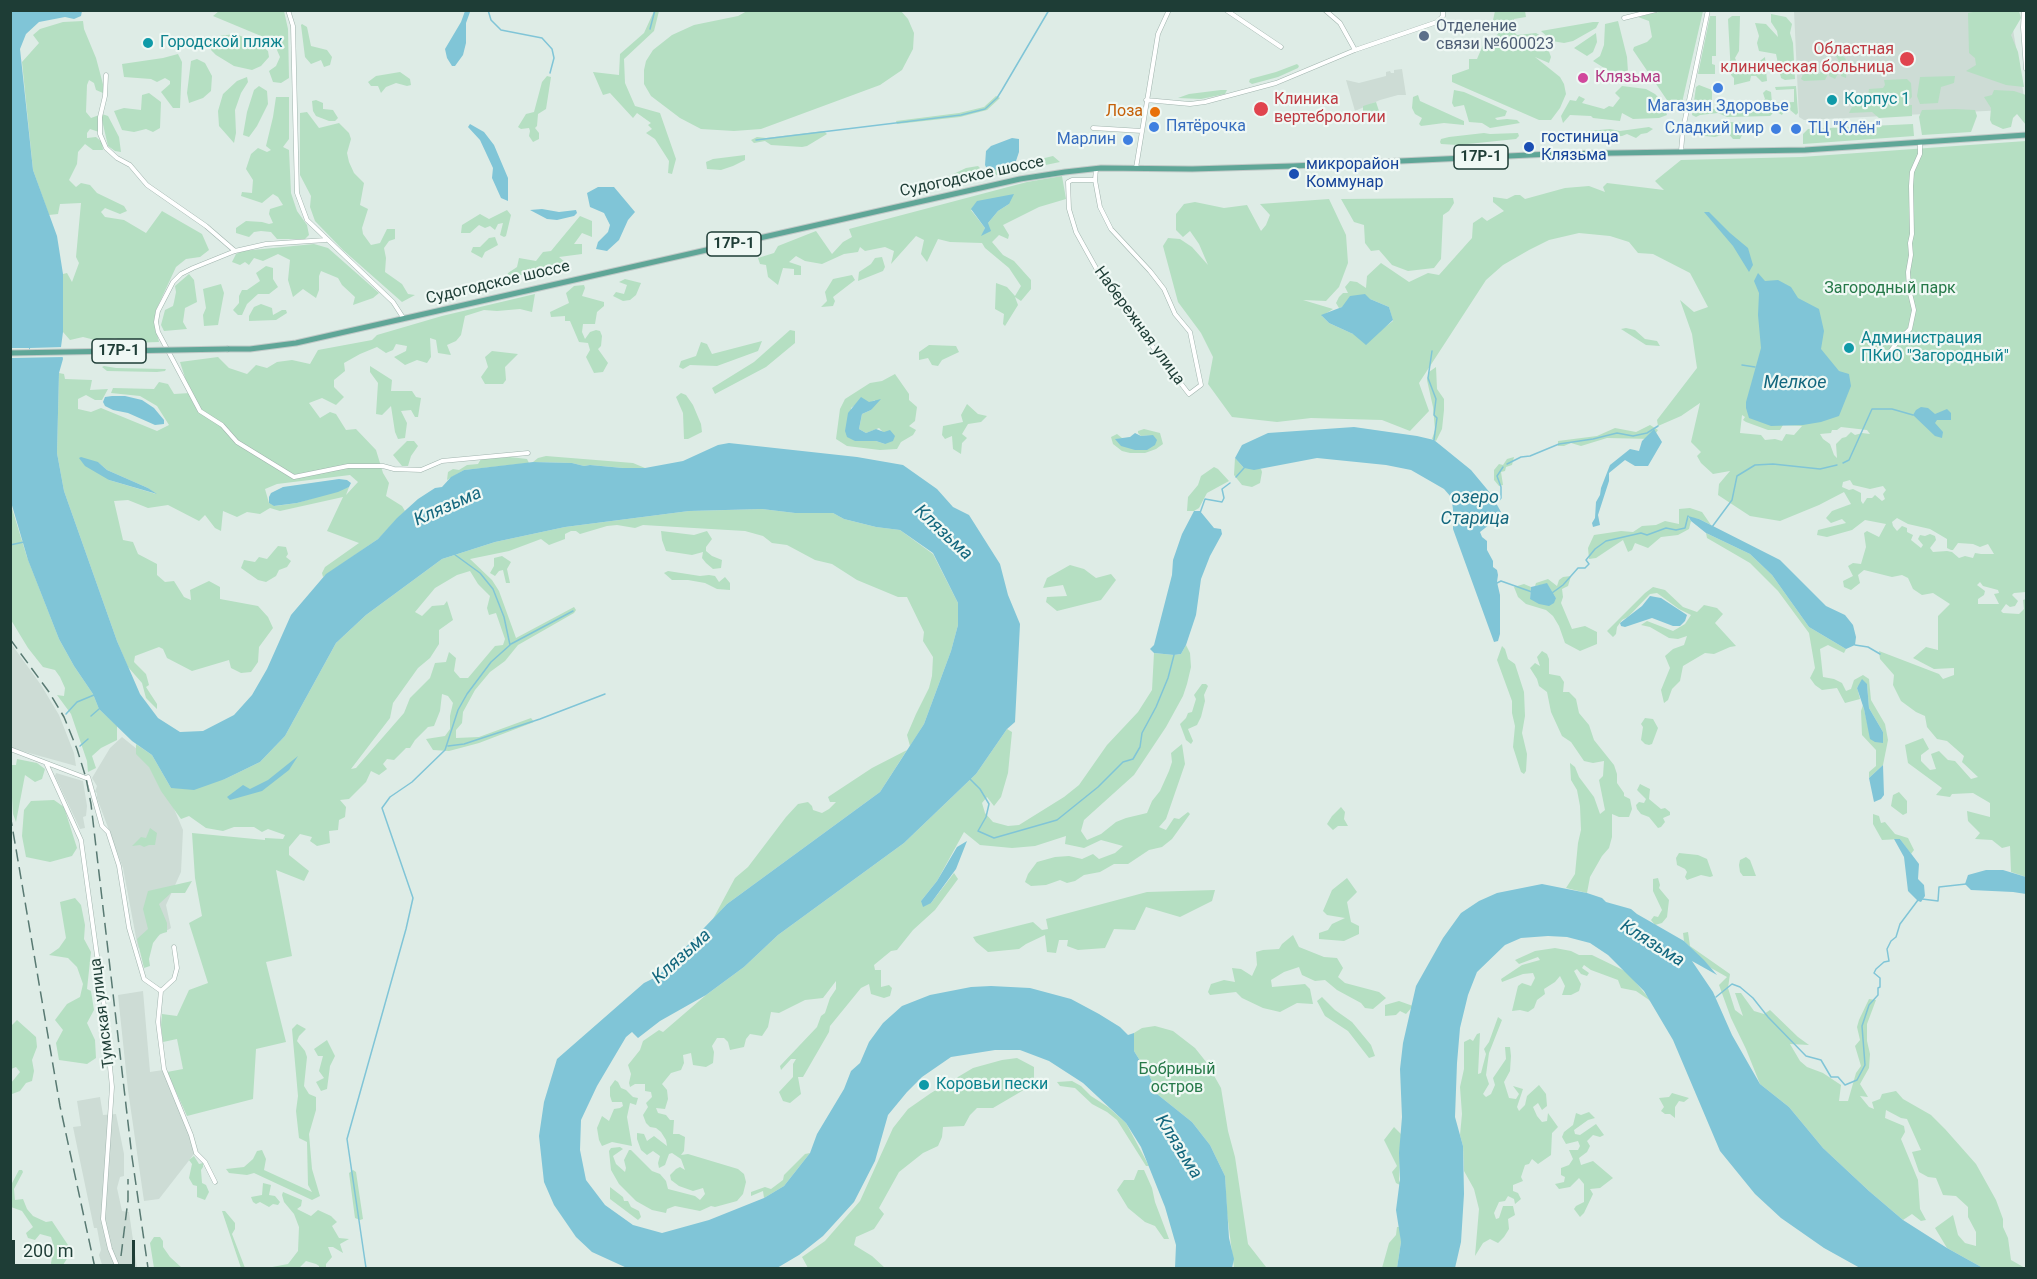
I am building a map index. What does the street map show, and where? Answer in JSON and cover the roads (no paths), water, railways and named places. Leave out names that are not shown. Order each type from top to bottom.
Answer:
[{"type":"main road","name":"Судогодское шоссе","points":[[10,353],[275,347],[1020,179],[1096,169],[1192,170],[1551,154],[1778,151],[2026,135]]},
{"type":"street","points":[[288,10],[293,26],[297,193],[307,220],[393,302],[404,319]]},
{"type":"street","points":[[1136,168],[1158,34],[1170,10]]},
{"type":"street","points":[[1227,10],[1281,47]]},
{"type":"street","points":[[1325,10],[1340,23],[1355,50]]},
{"type":"street","points":[[1146,100],[1172,103],[1205,102],[1276,83],[1355,50],[1437,22],[1443,16],[1443,10]]},
{"type":"street","points":[[1623,18],[1656,10]]},
{"type":"street","points":[[1681,151],[1683,129],[1708,10]]},
{"type":"street","points":[[2024,10],[2026,69]]},
{"type":"street","points":[[106,75],[100,134],[106,148],[130,165],[147,185],[206,226],[234,250]]},
{"type":"street","points":[[1093,128],[1142,131]]},
{"type":"street","points":[[1885,359],[1910,328],[1914,310],[1908,272],[1912,234],[1911,186],[1912,172],[1920,154],[1920,143]]},
{"type":"street","name":"Набережная улица","points":[[1095,180],[1068,182],[1069,209],[1076,232],[1106,286],[1189,394],[1201,385],[1190,332],[1175,314],[1164,289],[1111,229],[1100,207],[1095,180],[1096,169]]},
{"type":"street","points":[[326,240],[266,244],[234,250],[182,274],[172,282],[158,311],[156,322],[158,332],[200,411],[222,425],[237,442],[294,477],[348,466],[383,465],[394,469],[423,470],[442,461],[528,453]]},
{"type":"street","points":[[10,749],[88,777],[102,826],[108,832],[119,866],[129,928],[144,979],[161,991]]},
{"type":"street","name":"Тумская улица","points":[[46,763],[81,840],[104,1006],[112,1086],[104,1219],[110,1249],[118,1269]]},
{"type":"street","points":[[174,947],[177,968],[174,979],[161,991],[158,1022],[164,1069],[196,1153],[205,1162],[215,1182]]},
{"type":"water","points":[[10,11],[82,11],[81,16],[74,19],[65,17],[39,22],[26,34],[20,49],[33,170],[57,236],[63,274],[61,347],[63,359],[59,373],[57,453],[64,491],[117,641],[140,694],[158,718],[180,732],[203,731],[234,715],[252,695],[267,669],[291,615],[326,574],[378,539],[418,499],[435,488],[442,487],[451,477],[464,470],[533,462],[645,468],[683,461],[718,445],[729,443],[857,457],[903,465],[937,489],[953,507],[969,515],[1000,564],[1008,595],[1020,624],[1015,722],[1007,729],[976,774],[904,843],[778,935],[744,967],[706,995],[660,1021],[638,1038],[632,1032],[626,1037],[597,1086],[581,1120],[580,1150],[586,1180],[605,1205],[633,1225],[662,1233],[709,1220],[764,1198],[784,1186],[810,1153],[817,1134],[844,1089],[851,1071],[860,1063],[869,1042],[883,1023],[902,1006],[930,995],[971,987],[1030,988],[1071,999],[1120,1027],[1128,1035],[1134,1033],[1134,1051],[1150,1077],[1157,1094],[1192,1122],[1210,1145],[1225,1176],[1229,1238],[1234,1259],[1232,1268],[1175,1268],[1176,1245],[1165,1207],[1141,1147],[1126,1123],[1083,1083],[1049,1061],[1020,1050],[995,1050],[951,1057],[922,1077],[888,1115],[875,1161],[854,1202],[823,1236],[799,1255],[777,1268],[627,1268],[592,1252],[576,1237],[554,1205],[544,1182],[539,1136],[544,1102],[557,1059],[644,983],[658,976],[727,904],[880,792],[924,724],[951,651],[958,625],[958,603],[933,553],[900,530],[844,519],[833,513],[795,513],[762,509],[689,511],[565,527],[495,542],[442,559],[366,615],[336,643],[285,736],[260,762],[225,779],[194,790],[171,788],[152,755],[132,741],[99,709],[93,694],[74,666],[59,639],[28,560],[11,502]]},
{"type":"water","points":[[465,11],[474,11],[470,12],[466,23],[466,43],[463,55],[455,66],[452,66],[445,49]]},
{"type":"water","points":[[470,124],[484,132],[494,145],[508,178],[508,201],[501,198],[492,178],[493,168],[480,140],[468,127]]},
{"type":"water","points":[[1012,138],[1019,139],[1019,152],[1015,164],[991,171],[987,169],[986,151],[991,146]]},
{"type":"water","points":[[598,187],[614,187],[635,212],[628,220],[619,240],[607,251],[596,249],[610,225],[604,213],[590,207],[587,193]]},
{"type":"water","points":[[1014,194],[1009,204],[998,211],[988,223],[991,231],[981,236],[985,228],[971,209],[977,201]]},
{"type":"water","points":[[542,209],[559,212],[576,210],[577,213],[574,216],[557,220],[547,219],[530,210]]},
{"type":"water","points":[[1704,212],[1709,212],[1748,248],[1753,265],[1749,272],[1733,246]]},
{"type":"water","name":"Мелкое","points":[[1758,273],[1765,281],[1778,280],[1791,287],[1798,298],[1819,309],[1824,331],[1821,349],[1839,371],[1849,374],[1851,386],[1839,416],[1803,425],[1771,426],[1749,418],[1746,402],[1761,348],[1759,293],[1754,281]]},
{"type":"water","points":[[1365,294],[1370,299],[1389,307],[1393,320],[1366,345],[1353,334],[1329,323],[1321,315],[1342,307],[1350,296]]},
{"type":"water","points":[[105,397],[142,400],[154,408],[164,420],[164,424],[155,425],[105,406],[103,402]]},
{"type":"water","points":[[861,397],[869,402],[881,399],[871,410],[862,414],[859,429],[866,433],[876,429],[884,432],[890,430],[895,436],[893,441],[885,444],[876,441],[855,441],[847,437],[845,431],[848,413]]},
{"type":"water","points":[[1921,407],[1928,408],[1935,414],[1947,409],[1951,413],[1951,420],[1937,420],[1935,423],[1943,432],[1942,438],[1935,436],[1913,415]]},
{"type":"water","name":"озеро Старица","points":[[1354,427],[1434,440],[1471,470],[1491,494],[1501,512],[1500,516],[1494,518],[1494,521],[1480,532],[1487,541],[1487,550],[1498,575],[1500,634],[1498,641],[1494,642],[1453,529],[1451,497],[1444,489],[1411,470],[1386,465],[1317,458],[1254,470],[1244,468],[1235,458],[1242,445],[1268,433]]},
{"type":"water","points":[[1654,429],[1662,442],[1648,466],[1635,466],[1625,460],[1609,473],[1609,481],[1598,515],[1600,525],[1593,527],[1596,502],[1610,465],[1630,449],[1639,451],[1642,441]]},
{"type":"water","points":[[1135,433],[1141,436],[1153,435],[1157,440],[1155,445],[1147,450],[1135,450],[1121,446],[1115,439],[1130,437]]},
{"type":"water","points":[[79,458],[98,462],[107,470],[157,494],[109,480],[85,466]]},
{"type":"water","points":[[339,479],[351,483],[349,487],[297,503],[274,506],[269,503],[271,493],[283,487]]},
{"type":"water","points":[[1194,511],[1200,511],[1214,528],[1221,529],[1222,534],[1201,579],[1196,615],[1181,654],[1154,653],[1150,649],[1154,645],[1172,575],[1173,560],[1182,534]]},
{"type":"water","points":[[1688,516],[1699,519],[1780,560],[1826,606],[1845,615],[1853,625],[1855,645],[1846,649],[1809,627],[1772,575],[1750,554],[1706,533]]},
{"type":"water","points":[[1547,583],[1556,598],[1554,603],[1549,606],[1530,599],[1531,587]]},
{"type":"water","points":[[1650,596],[1661,598],[1687,615],[1685,621],[1680,626],[1673,626],[1652,618],[1625,627],[1621,626],[1620,623],[1642,606]]},
{"type":"water","points":[[1862,679],[1867,684],[1869,708],[1883,732],[1883,743],[1870,739],[1857,688]]},
{"type":"water","points":[[298,756],[289,770],[262,791],[230,800],[227,797],[243,785],[250,789],[268,780]]},
{"type":"water","points":[[1883,765],[1884,795],[1874,802],[1869,778]]},
{"type":"water","points":[[1894,839],[1900,839],[1919,864],[1918,879],[1924,885],[1925,896],[1921,902],[1908,891],[1904,857]]},
{"type":"water","points":[[967,841],[956,869],[931,903],[923,907],[921,901],[937,881],[957,847]]},
{"type":"water","points":[[1986,870],[2003,870],[2026,877],[2026,894],[1971,890],[1965,884],[1968,875]]},
{"type":"water","points":[[1542,884],[1587,893],[1602,898],[1606,902],[1631,909],[1684,941],[1717,975],[1692,961],[1713,992],[1732,1035],[1760,1084],[1789,1107],[1823,1148],[1903,1220],[1983,1268],[1860,1268],[1824,1248],[1781,1218],[1755,1194],[1720,1151],[1673,1040],[1644,991],[1608,955],[1590,943],[1567,937],[1548,936],[1521,938],[1505,945],[1477,972],[1468,995],[1460,1028],[1457,1063],[1455,1117],[1463,1146],[1464,1194],[1461,1242],[1455,1268],[1397,1268],[1401,1242],[1396,1210],[1400,1179],[1399,1153],[1402,1117],[1400,1069],[1403,1043],[1416,986],[1443,938],[1461,913],[1497,893]]},
{"type":"waterway","points":[[488,10],[491,20],[501,30],[542,38],[552,49],[554,58],[550,73]]},
{"type":"waterway","points":[[650,29],[655,10]]},
{"type":"waterway","points":[[756,140],[961,115],[985,109],[997,98],[1049,10]]},
{"type":"waterway","points":[[1432,351],[1428,378],[1436,399],[1434,415],[1437,418],[1434,440]]},
{"type":"waterway","points":[[1742,365],[1755,367]]},
{"type":"waterway","points":[[1843,463],[1849,460],[1872,409],[1892,409],[1913,415]]},
{"type":"waterway","points":[[1507,464],[1559,444],[1617,433],[1633,436],[1647,433],[1658,426]]},
{"type":"waterway","points":[[1712,527],[1732,500],[1737,476],[1755,465],[1773,464],[1820,469],[1837,465]]},
{"type":"waterway","points":[[1496,504],[1501,498],[1501,487],[1497,476],[1503,467]]},
{"type":"waterway","points":[[1236,477],[1244,468]]},
{"type":"waterway","points":[[1200,513],[1205,499],[1222,502],[1224,498],[1222,489],[1230,483]]},
{"type":"waterway","points":[[1552,593],[1563,585],[1578,568],[1585,568],[1589,564],[1586,560],[1606,541],[1641,533],[1647,535],[1666,528],[1676,530],[1685,528],[1688,516]]},
{"type":"waterway","points":[[10,545],[24,542]]},
{"type":"waterway","points":[[366,1268],[347,1139],[413,898],[382,808],[390,797],[412,782],[445,750],[458,710],[467,694],[491,662],[510,645],[504,617],[493,589],[480,573],[454,554]]},
{"type":"waterway","points":[[1497,583],[1501,581],[1532,592]]},
{"type":"waterway","points":[[511,644],[573,611]]},
{"type":"waterway","points":[[1855,645],[1868,647],[1880,654]]},
{"type":"waterway","points":[[969,778],[980,789],[989,804],[986,817],[978,831],[994,838],[1057,820],[1098,787],[1123,762],[1133,759],[1140,747],[1142,733],[1168,678],[1174,655]]},
{"type":"waterway","points":[[448,746],[464,744],[540,719],[605,694]]},
{"type":"waterway","points":[[66,714],[77,702],[94,695]]},
{"type":"waterway","points":[[91,716],[99,709]]},
{"type":"waterway","points":[[80,746],[88,739]]},
{"type":"waterway","points":[[1922,899],[1938,901],[1939,887],[1966,884]]},
{"type":"waterway","points":[[1716,997],[1732,984],[1740,987],[1806,1056],[1821,1060],[1831,1077],[1838,1077],[1845,1085],[1857,1080],[1865,1065],[1862,1026],[1869,1005],[1878,995],[1880,987],[1880,978],[1874,973],[1884,962],[1889,961],[1887,949],[1896,937],[1900,924],[1918,900]]},
{"type":"railway","points":[[10,639],[49,692],[64,717],[86,778],[91,804],[132,1157],[148,1268]]},
{"type":"railway","points":[[10,814],[60,1106],[95,1268]]},
{"type":"railway","points":[[121,1256],[128,1200],[128,1179]]},
{"type":"place","name":"Отделение связи №600023","points":[[1424,36]]},
{"type":"place","name":"Городской пляж","points":[[148,43]]},
{"type":"place","name":"Областная клиническая больница","points":[[1907,59]]},
{"type":"place","name":"Клязьма","points":[[1583,78]]},
{"type":"place","name":"Магазин Здоровье","points":[[1718,88]]},
{"type":"place","name":"Корпус 1","points":[[1832,100]]},
{"type":"place","name":"Клиника вертебрологии","points":[[1261,109]]},
{"type":"place","name":"Лоза","points":[[1155,112]]},
{"type":"place","name":"Пятёрочка","points":[[1154,127]]},
{"type":"place","name":"Сладкий мир","points":[[1776,129]]},
{"type":"place","name":"ТЦ \"Клён\"","points":[[1796,129]]},
{"type":"place","name":"Марлин","points":[[1128,140]]},
{"type":"place","name":"гостиница Клязьма","points":[[1529,147]]},
{"type":"place","name":"микрорайон Коммунар","points":[[1294,174]]},
{"type":"place","name":"Администрация ПКиО \"Загородный\"","points":[[1849,348]]},
{"type":"place","name":"Коровьи пески","points":[[924,1085]]},
{"type":"park label","name":"Загородный парк","points":[[1890,289]]},
{"type":"park label","name":"Бобриный остров","points":[[1177,1079]]}]
